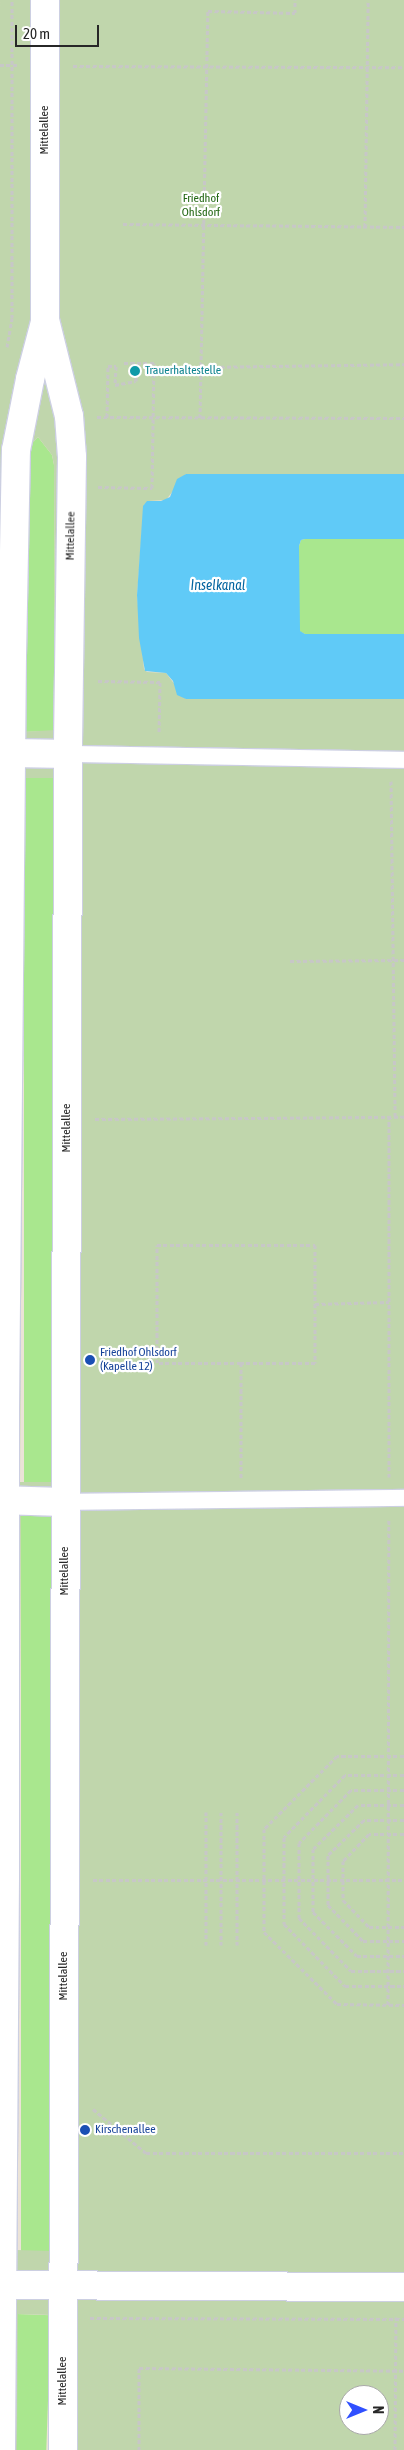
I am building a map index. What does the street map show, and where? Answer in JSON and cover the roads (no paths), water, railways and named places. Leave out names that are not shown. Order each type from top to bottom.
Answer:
[{"type":"street","name":"Mittelallee","points":[[46,0],[45,320],[69,416],[72,457],[68,754],[63,2450]]},
{"type":"street","name":"Mittelallee","points":[[1,2450],[2,1500],[16,450],[30,379],[45,320]]},
{"type":"street","points":[[12,753],[68,754]]},
{"type":"street","points":[[2,1500],[65,1502]]},
{"type":"street","points":[[2,2284],[400,2286]]},
{"type":"lane","points":[[68,754],[397,760]]},
{"type":"lane","points":[[65,1502],[396,1498]]},
{"type":"water","name":"Inselkanal","points":[[186,474],[404,474],[404,539],[305,539],[301,540],[299,546],[300,631],[305,634],[404,634],[404,699],[186,699],[177,695],[173,681],[166,673],[145,671],[139,638],[137,595],[143,506],[147,501],[161,501],[170,497],[177,479]]},
{"type":"place","name":"Trauerhaltestelle","points":[[135,371]]},
{"type":"place","name":"Friedhof Ohlsdorf (Kapelle 12)","points":[[90,1360]]},
{"type":"place","name":"Kirschenallee","points":[[85,2130]]},
{"type":"park label","name":"Friedhof Ohlsdorf","points":[[201,206]]}]
